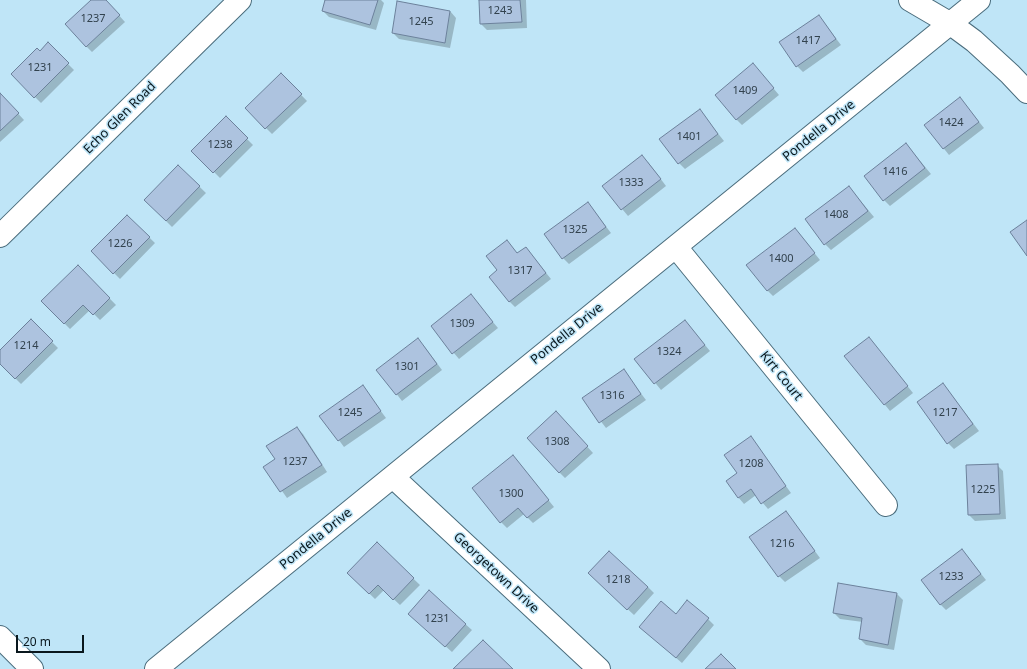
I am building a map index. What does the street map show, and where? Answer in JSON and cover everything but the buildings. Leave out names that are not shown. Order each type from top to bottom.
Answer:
[{"type":"street","name":"Echo Glen Road","points":[[0,236],[240,0]]},
{"type":"street","points":[[910,0],[951,24],[974,41],[1027,92]]},
{"type":"street","name":"Pondella Drive","points":[[156,669],[979,0]]},
{"type":"street","name":"Kirt Court","points":[[676,247],[886,505]]},
{"type":"street","name":"Georgetown Drive","points":[[393,477],[599,669]]},
{"type":"street","points":[[0,637],[32,669]]}]
